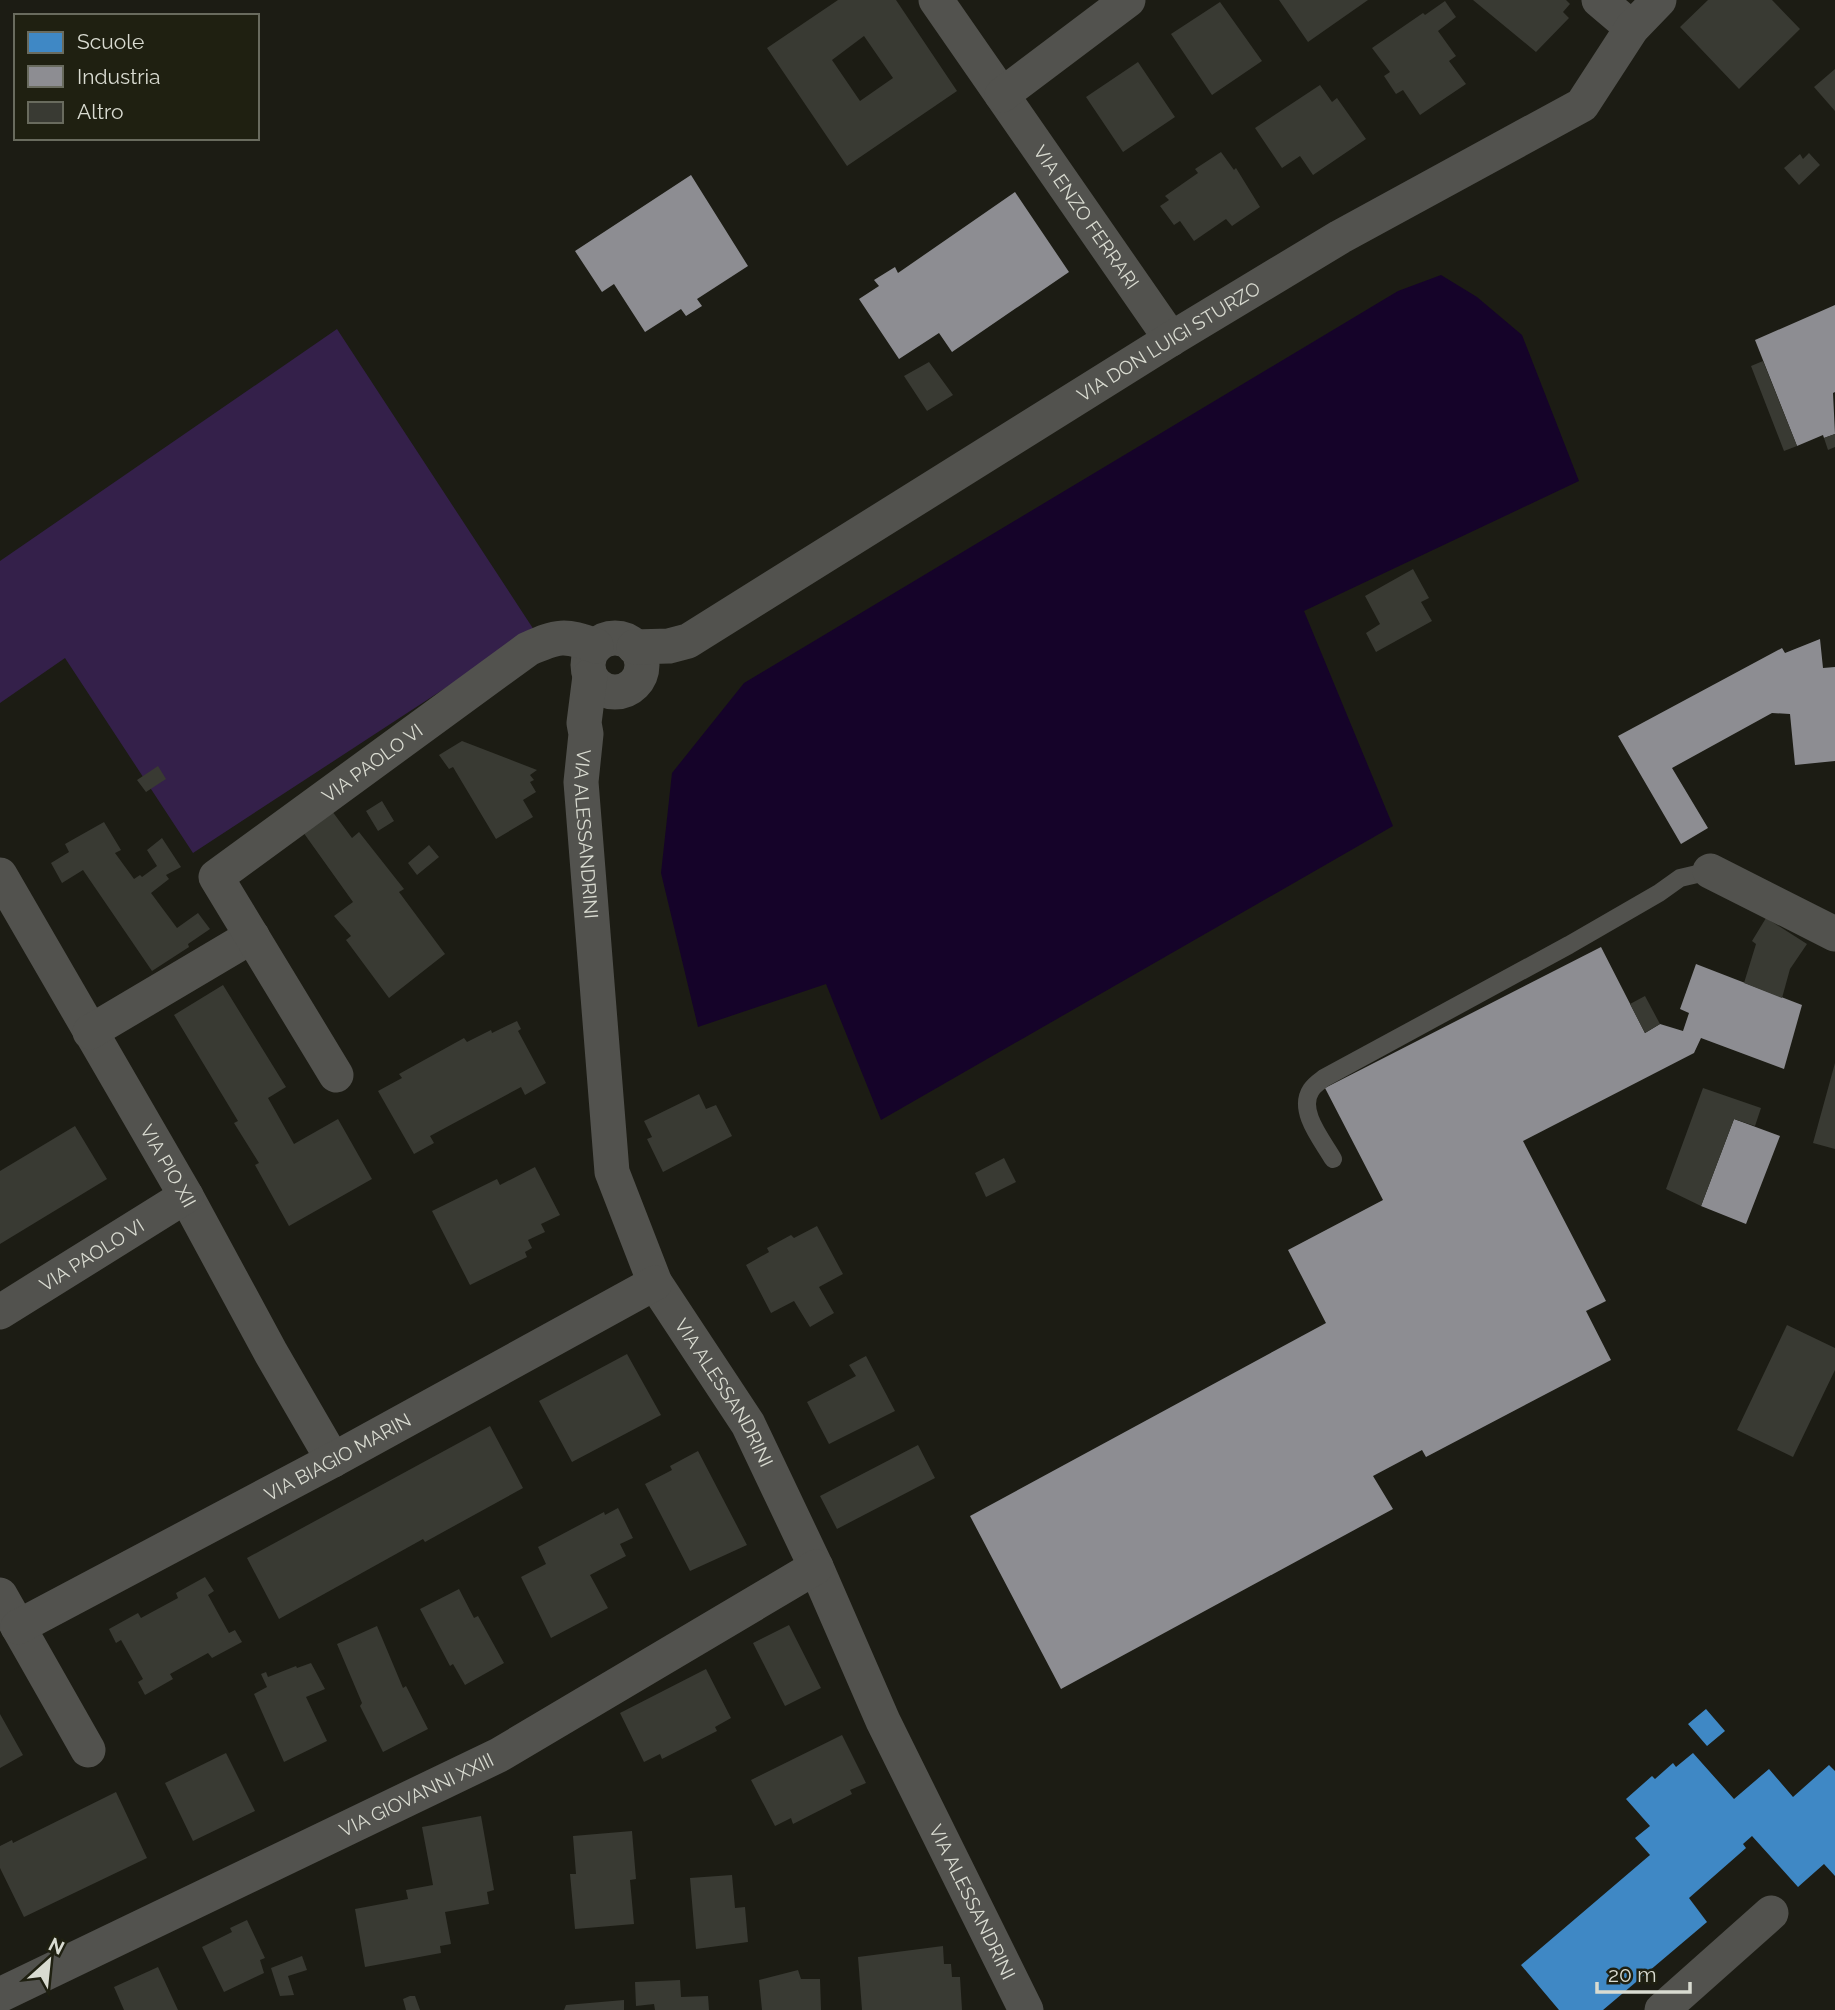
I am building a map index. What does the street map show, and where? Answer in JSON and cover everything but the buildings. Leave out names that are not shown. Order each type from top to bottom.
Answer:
[{"type":"street","name":"VIA ENZO FERRARI","points":[[936,0],[1171,339]]},
{"type":"street","points":[[1002,95],[1128,0]]},
{"type":"street","points":[[1599,0],[1632,28]]},
{"type":"street","name":"VIA DON LUIGI STURZO","points":[[615,668],[659,671],[677,657],[688,641],[1171,339],[1340,237],[1582,105],[1632,28],[1659,0]]},
{"type":"street","name":"VIA PAOLO VI","points":[[336,1075],[216,877],[528,649],[557,637],[577,639],[615,668]]},
{"type":"street","name":"VIA ALESSANDRINI","points":[[615,668],[584,723],[586,734],[581,782],[612,1172],[655,1283],[748,1424],[816,1567],[883,1721],[1026,2010]]},
{"type":"street","points":[[1710,871],[1835,934]]},
{"type":"street","name":"VIA PIO XII","points":[[6,898],[90,1032],[186,1196],[271,1353],[333,1460]]},
{"type":"street","points":[[90,1032],[252,936]]},
{"type":"street","name":"VIA PAOLO VI","points":[[0,1312],[186,1196]]},
{"type":"street","name":"VIA BIAGIO MARIN","points":[[18,1627],[333,1460],[655,1283]]},
{"type":"street","name":"VIA GIOVANNI XXIII","points":[[0,1995],[499,1755],[816,1567]]},
{"type":"street","points":[[0,1595],[88,1750]]},
{"type":"street","points":[[1662,2010],[1771,1913]]},
{"type":"lane","points":[[1333,1159],[1309,1117],[1311,1090],[1324,1078],[1569,945],[1660,893],[1679,878],[1710,871]]},
{"type":"shaded area","points":[[1441,275],[1477,297],[1522,335],[1579,481],[1304,611],[1393,826],[881,1120],[826,984],[698,1027],[661,873],[672,773],[744,683],[1398,291]]},
{"type":"shaded area","points":[[337,329],[534,630],[193,853],[65,658],[0,703],[0,561]]}]
